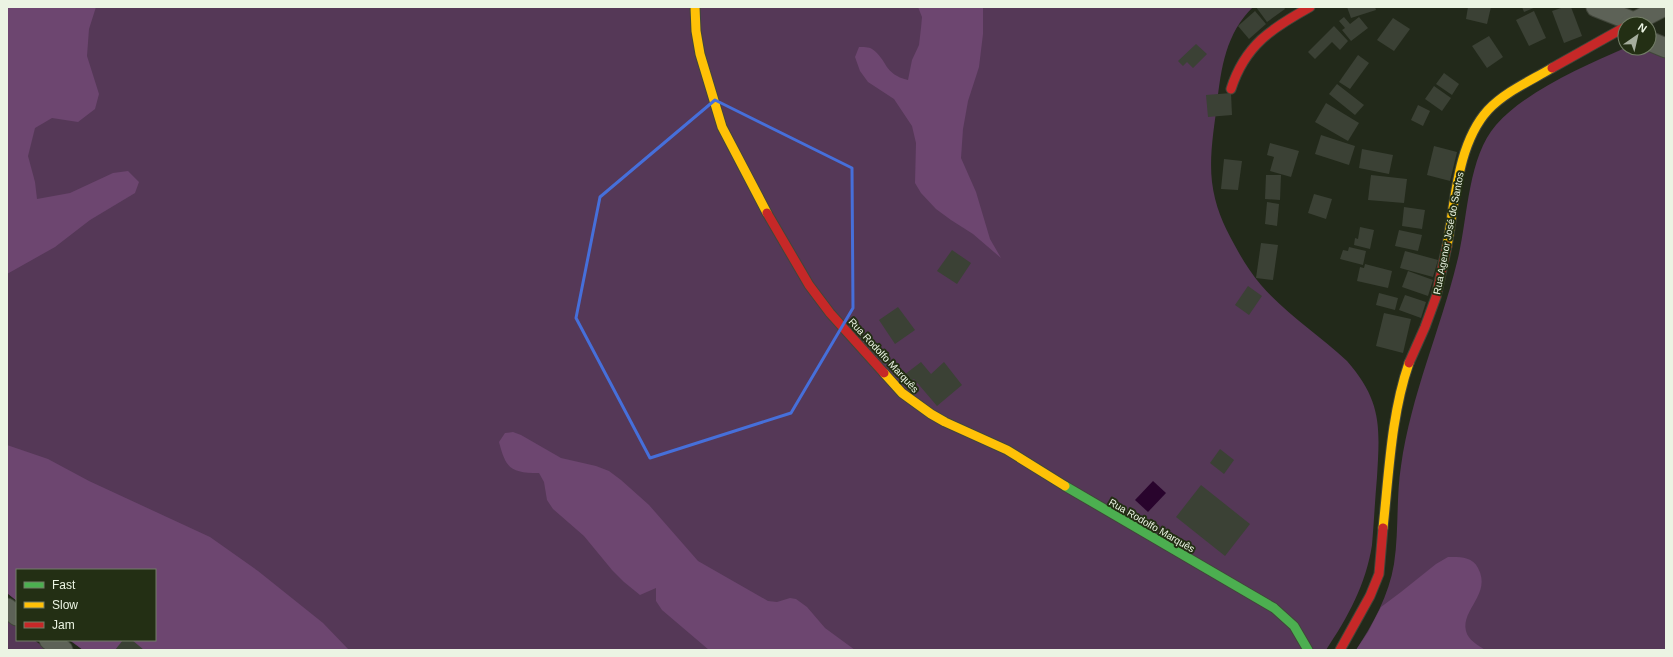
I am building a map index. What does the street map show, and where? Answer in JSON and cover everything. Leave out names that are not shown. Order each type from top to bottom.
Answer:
[{"type":"street","name":"Rua Rodolfo Marquês","points":[[695,7],[696,32],[700,54],[722,127],[762,204],[809,285],[830,313],[902,393],[931,414],[945,422],[1007,450],[1091,502],[1274,608],[1294,624],[1308,650]]},
{"type":"street","points":[[1231,89],[1237,69],[1254,46],[1280,26],[1310,7]]},
{"type":"street","points":[[1596,7],[1617,17]]},
{"type":"street","name":"Rua Agenor José do Santos","points":[[1646,16],[1663,7]]},
{"type":"street","name":"Rua Agenor José do Santos","points":[[1340,650],[1370,596],[1378,574],[1390,461],[1401,386],[1411,357],[1425,328],[1436,297],[1444,264],[1462,160],[1474,130],[1488,110],[1510,92],[1617,32]]},
{"type":"street","points":[[7,608],[16,615]]},
{"type":"street","points":[[51,641],[63,650]]},
{"type":"highlighted area","points":[[715,100],[852,168],[853,308],[791,413],[650,458],[576,318],[600,197]]},
{"type":"shaded area","points":[[7,7],[1253,7],[1237,28],[1226,52],[1223,64],[1211,152],[1212,182],[1217,207],[1226,229],[1240,255],[1261,285],[1292,315],[1347,361],[1358,375],[1373,402],[1378,429],[1377,477],[1372,545],[1369,559],[1361,587],[1349,613],[1326,650],[83,650],[70,641],[156,641],[156,569],[16,569],[16,600],[7,593]]},
{"type":"shaded area","points":[[7,7],[96,7],[89,29],[87,56],[99,94],[95,109],[78,122],[52,118],[35,128],[28,156],[35,182],[37,199],[70,193],[113,173],[128,171],[139,182],[135,193],[90,220],[55,247],[7,274]]},
{"type":"shaded area","points":[[918,7],[983,7],[983,34],[979,67],[968,101],[963,129],[961,158],[976,192],[990,239],[1001,258],[973,234],[936,209],[921,193],[915,183],[916,143],[912,126],[894,99],[868,82],[860,71],[855,57],[859,47],[871,48],[894,74],[908,80],[912,60],[919,45],[922,17]]},
{"type":"shaded area","points":[[1617,52],[1617,56],[1657,56],[1657,52],[1666,55],[1666,650],[1356,650],[1380,609],[1392,576],[1396,552],[1399,478],[1406,440],[1419,388],[1457,262],[1470,190],[1479,155],[1486,139],[1496,125],[1508,113],[1539,90]]},
{"type":"shaded area","points":[[513,432],[561,458],[596,466],[609,471],[649,505],[698,561],[768,601],[777,602],[790,598],[796,599],[807,607],[825,628],[855,650],[709,650],[662,610],[656,601],[656,588],[640,595],[612,570],[584,536],[553,509],[547,500],[544,482],[539,473],[522,472],[511,468],[507,464],[499,442],[505,433]]},
{"type":"shaded area","points":[[7,445],[48,459],[89,481],[210,537],[258,571],[323,623],[349,650],[83,650],[71,641],[156,641],[156,569],[16,569],[16,600],[7,593]]},
{"type":"shaded area","points":[[1153,481],[1166,493],[1148,512],[1135,500]]},
{"type":"shaded area","points":[[1448,557],[1461,557],[1469,559],[1478,568],[1481,577],[1481,586],[1479,594],[1468,616],[1466,631],[1471,640],[1485,650],[1356,650],[1368,632],[1381,607],[1436,564]]},
{"type":"shaded area","points":[[7,618],[16,626],[16,641],[35,641],[48,650],[7,650]]},
{"type":"building","points":[[1256,7],[1284,7],[1285,9],[1267,22]]},
{"type":"building","points":[[1347,7],[1375,7],[1376,10],[1351,18]]},
{"type":"building","points":[[1468,7],[1491,7],[1487,24],[1466,19]]},
{"type":"building","points":[[1522,7],[1536,7],[1524,12]]},
{"type":"building","points":[[1564,7],[1571,7],[1582,36],[1564,43],[1552,11]]},
{"type":"building","points":[[1255,11],[1266,24],[1249,39],[1238,26]]},
{"type":"building","points":[[1534,11],[1546,38],[1529,46],[1516,20]]},
{"type":"building","points":[[1344,17],[1350,24],[1359,17],[1368,28],[1351,41],[1342,30],[1345,28],[1339,21]]},
{"type":"building","points":[[1393,18],[1410,29],[1394,51],[1377,40]]},
{"type":"building","points":[[1334,26],[1348,41],[1340,50],[1332,42],[1315,59],[1308,52]]},
{"type":"building","points":[[1489,36],[1503,57],[1487,68],[1472,46]]},
{"type":"building","points":[[1196,44],[1207,54],[1193,68],[1187,62],[1183,66],[1178,61]]},
{"type":"building","points":[[1358,55],[1369,63],[1350,89],[1339,82]]},
{"type":"building","points":[[1444,73],[1459,84],[1452,95],[1436,84]]},
{"type":"building","points":[[1337,84],[1364,105],[1355,115],[1329,94]]},
{"type":"building","points":[[1434,86],[1451,98],[1442,111],[1425,99]]},
{"type":"building","points":[[1231,93],[1232,115],[1208,117],[1206,95]]},
{"type":"building","points":[[1326,103],[1359,123],[1348,141],[1315,122]]},
{"type":"building","points":[[1418,105],[1430,111],[1423,126],[1411,120]]},
{"type":"building","points":[[1321,135],[1355,146],[1349,165],[1315,154]]},
{"type":"building","points":[[1270,143],[1299,151],[1291,177],[1270,171],[1274,157],[1267,155]]},
{"type":"building","points":[[1434,146],[1457,152],[1450,181],[1427,175]]},
{"type":"building","points":[[1362,149],[1393,155],[1389,174],[1359,168]]},
{"type":"building","points":[[1224,159],[1242,161],[1238,190],[1221,189]]},
{"type":"building","points":[[1266,175],[1281,175],[1280,200],[1265,199]]},
{"type":"building","points":[[1371,175],[1407,179],[1404,203],[1368,200]]},
{"type":"building","points":[[1314,194],[1332,199],[1326,219],[1308,213]]},
{"type":"building","points":[[1267,202],[1279,204],[1277,226],[1265,224]]},
{"type":"building","points":[[1404,207],[1425,210],[1422,229],[1402,226]]},
{"type":"building","points":[[1360,227],[1374,230],[1370,249],[1354,245],[1355,238],[1358,239]]},
{"type":"building","points":[[1399,230],[1422,235],[1418,251],[1395,246]]},
{"type":"building","points":[[1261,243],[1278,245],[1273,280],[1256,278]]},
{"type":"building","points":[[1349,247],[1366,251],[1363,265],[1340,259],[1343,250],[1348,251]]},
{"type":"building","points":[[952,250],[971,263],[957,284],[937,271]]},
{"type":"building","points":[[1405,251],[1438,260],[1433,277],[1400,268]]},
{"type":"building","points":[[1365,264],[1392,271],[1388,288],[1357,281],[1360,267],[1364,268]]},
{"type":"building","points":[[1408,271],[1433,280],[1428,296],[1402,287]]},
{"type":"building","points":[[1248,286],[1262,296],[1249,315],[1235,305]]},
{"type":"building","points":[[1379,293],[1398,298],[1395,310],[1376,305]]},
{"type":"building","points":[[1405,295],[1426,302],[1421,318],[1399,310]]},
{"type":"building","points":[[898,307],[915,330],[895,344],[879,320]]},
{"type":"building","points":[[1384,313],[1411,319],[1403,353],[1376,346]]},
{"type":"building","points":[[921,362],[931,374],[944,362],[962,385],[937,406],[914,379],[910,382],[904,375]]},
{"type":"building","points":[[1220,449],[1234,460],[1224,474],[1210,463]]},
{"type":"building","points":[[1201,485],[1250,524],[1225,556],[1176,517]]},
{"type":"building","points":[[122,641],[133,641],[144,650],[115,650]]},
{"type":"traffic: fast","points":[[1065,486],[1274,608],[1294,626],[1308,650]]},
{"type":"traffic: slow","points":[[695,7],[696,31],[700,54],[722,127],[767,213]]},
{"type":"traffic: slow","points":[[1447,246],[1459,175],[1470,140],[1478,124],[1488,110],[1502,98],[1518,87],[1552,68]]},
{"type":"traffic: slow","points":[[1383,528],[1394,424],[1409,363]]},
{"type":"traffic: slow","points":[[884,373],[902,393],[931,414],[945,422],[1007,450],[1065,486]]},
{"type":"traffic: jam","points":[[1231,89],[1237,74],[1252,49],[1284,22],[1310,7]]},
{"type":"traffic: jam","points":[[1552,68],[1617,31]]},
{"type":"traffic: jam","points":[[767,213],[809,285],[830,313],[884,373]]},
{"type":"traffic: jam","points":[[1409,363],[1436,297],[1447,246]]},
{"type":"traffic: jam","points":[[1340,650],[1370,596],[1379,574],[1383,528]]}]
